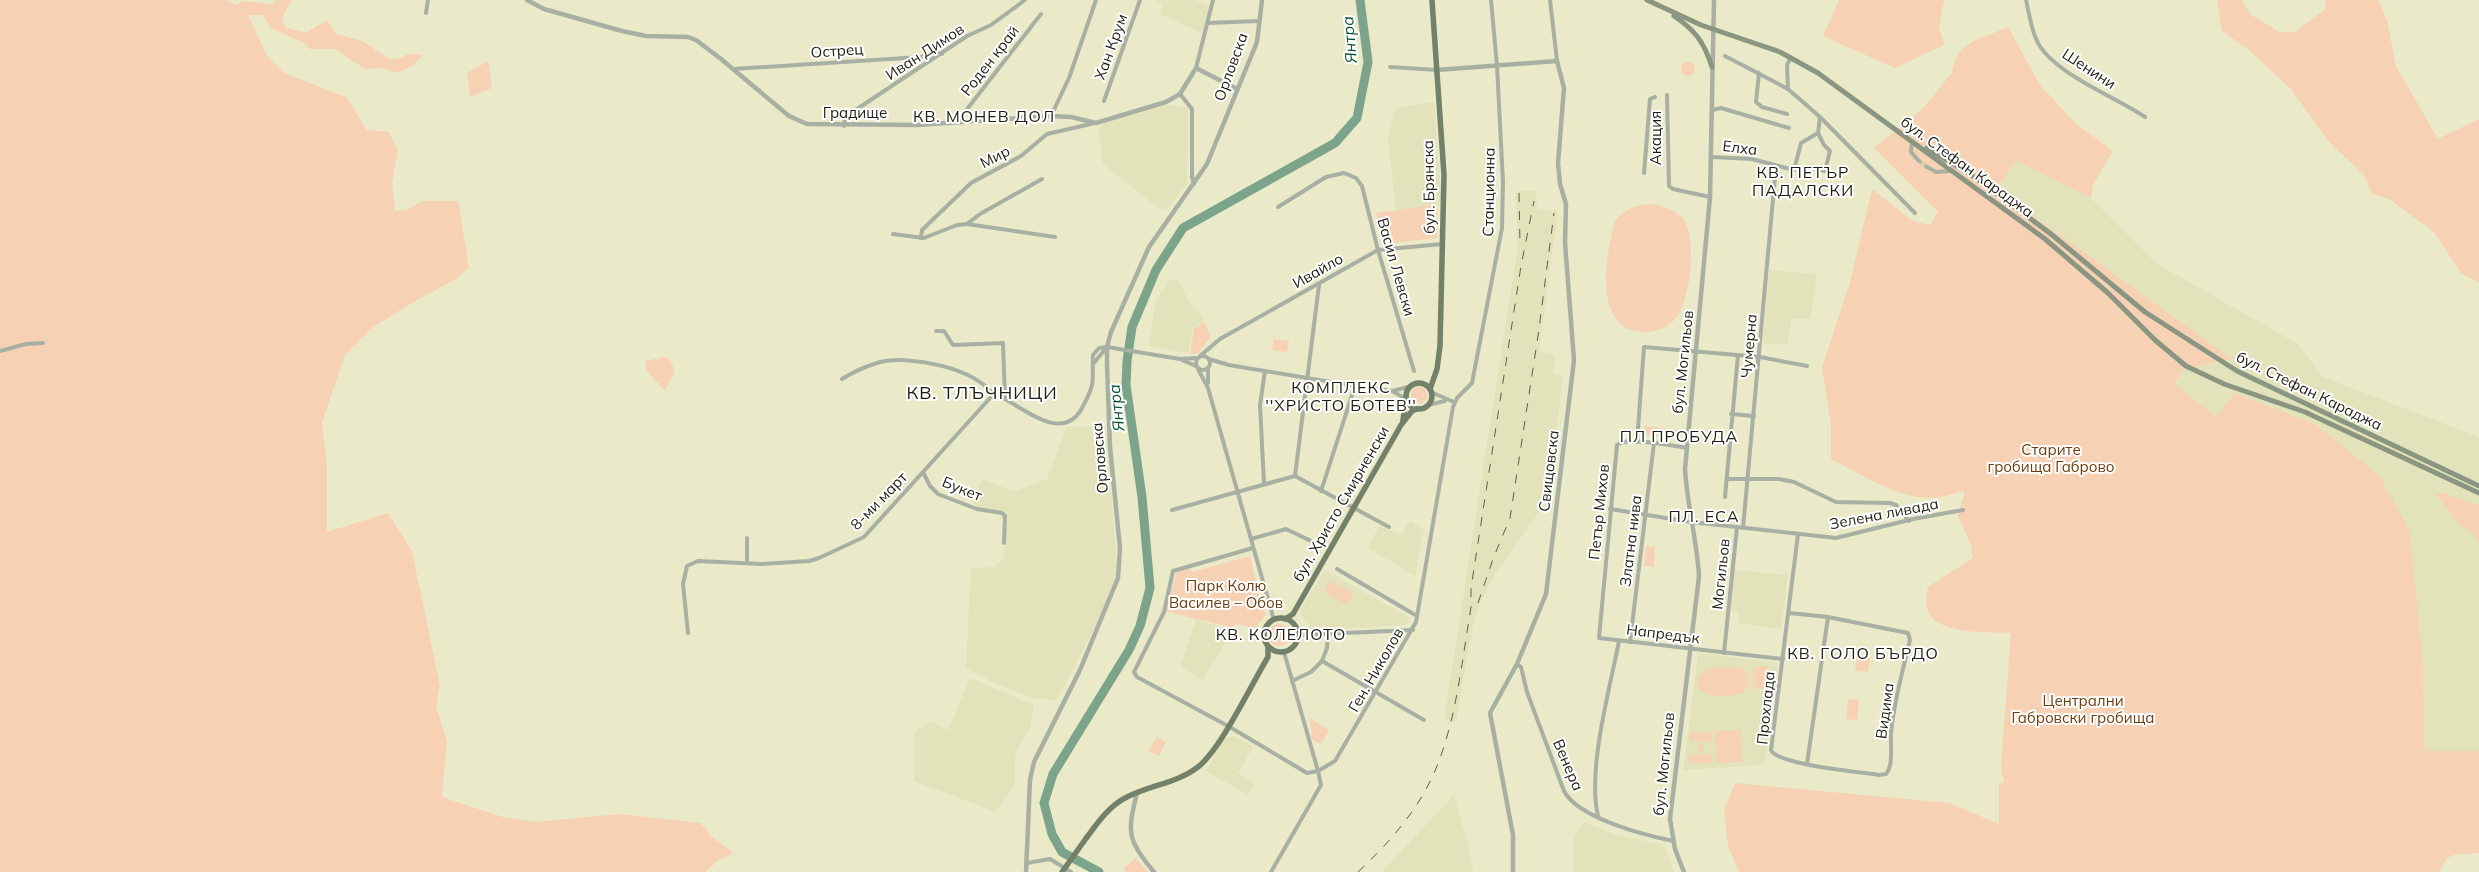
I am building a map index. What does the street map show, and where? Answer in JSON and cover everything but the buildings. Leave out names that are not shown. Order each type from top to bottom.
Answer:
[{"type":"main road","name":"бул. Брянска","points":[[1430,390],[1440,346],[1444,183],[1432,0]]},
{"type":"main road","points":[[1646,0],[1696,33],[1704,45],[1712,67]]},
{"type":"main road","points":[[1658,7],[1712,29],[1791,57],[1818,73],[1884,122]]},
{"type":"main road","name":"бул. Стефан Караджа","points":[[1884,122],[1954,171],[2045,239],[2118,302],[2170,354],[2203,375],[2305,412],[2479,493]]},
{"type":"main road","name":"бул. Стефан Караджа","points":[[1884,122],[1970,174],[2051,234],[2162,324],[2237,371],[2479,486]]},
{"type":"main road","points":[[2118,302],[2124,295]]},
{"type":"main road","points":[[1420,383],[1430,390],[1432,398],[1428,405],[1417,409],[1412,407],[1406,400],[1408,387],[1420,383],[1435,373]]},
{"type":"main road","name":"бул. Христо Смирненски","points":[[1401,425],[1406,400]]},
{"type":"main road","name":"бул. Христо Смирненски","points":[[1285,619],[1293,614],[1401,425],[1412,411],[1417,409]]},
{"type":"main road","points":[[1268,657],[1296,645],[1299,635],[1293,614]]},
{"type":"main road","points":[[1062,872],[1087,837],[1115,804],[1137,793],[1174,780],[1197,768],[1213,750],[1268,657],[1268,647],[1264,632],[1274,620],[1285,619],[1292,622],[1297,628]]},
{"type":"main road","points":[[1268,647],[1283,652]]},
{"type":"street","points":[[426,13],[428,0]]},
{"type":"street","name":"Градище","points":[[527,0],[544,9],[630,33],[646,36],[688,37],[704,45],[798,120],[807,124],[844,126],[1051,116],[1071,117],[1096,123]]},
{"type":"street","name":"Иван Димов","points":[[844,126],[845,117],[968,36],[991,25],[1025,0]]},
{"type":"street","points":[[1051,116],[1062,98],[1096,0]]},
{"type":"street","name":"Хан Крум","points":[[1104,101],[1140,0]]},
{"type":"street","points":[[1096,123],[1166,102],[1180,94],[1196,68],[1214,0]]},
{"type":"street","name":"Орловска","points":[[1026,872],[1030,780],[1034,762],[1080,670],[1118,578],[1120,548],[1110,447],[1107,347],[1111,332],[1149,247],[1207,164],[1257,42],[1262,0]]},
{"type":"street","name":"Станционна","points":[[1454,402],[1472,383],[1502,228],[1503,182],[1497,66],[1491,0]]},
{"type":"street","points":[[1390,67],[1437,70],[1557,61],[1550,0]]},
{"type":"street","name":"бул. Могильов","points":[[1684,872],[1673,841],[1670,819],[1698,576],[1697,553],[1687,494],[1687,448],[1710,197],[1714,0]]},
{"type":"street","name":"Шенини","points":[[2026,0],[2037,42],[2047,55],[2078,78],[2144,117]]},
{"type":"street","name":"Роден край","points":[[957,122],[1041,14]]},
{"type":"street","points":[[1208,24],[1259,21]]},
{"type":"street","name":"Острец","points":[[733,69],[942,54]]},
{"type":"street","points":[[1725,56],[1788,89],[1820,117],[1915,214]]},
{"type":"street","points":[[1788,89],[1786,65],[1791,57]]},
{"type":"street","name":"Свищовска","points":[[1513,872],[1513,835],[1490,713],[1517,664],[1546,594],[1574,360],[1565,248],[1566,204],[1560,184],[1558,163],[1564,88],[1557,61]]},
{"type":"street","points":[[1196,68],[1237,90]]},
{"type":"street","points":[[1759,73],[1756,102],[1762,107],[1787,114]]},
{"type":"street","points":[[1180,94],[1192,109],[1192,177],[1194,184]]},
{"type":"street","name":"Акация","points":[[1667,95],[1667,181],[1673,189],[1710,197]]},
{"type":"street","name":"Акация","points":[[1644,174],[1650,99],[1655,97]]},
{"type":"street","points":[[1712,110],[1721,108],[1789,128]]},
{"type":"street","points":[[1807,167],[1825,171],[1830,151],[1824,145],[1818,133],[1820,117]]},
{"type":"street","name":"Мир","points":[[921,238],[922,230],[971,183],[1021,156],[1047,134],[1096,123]]},
{"type":"street","name":"Елха","points":[[1712,157],[1752,160],[1794,170],[1801,143],[1818,133]]},
{"type":"street","points":[[1912,141],[1912,152],[1919,161]]},
{"type":"street","name":"Чумерна","points":[[1743,528],[1776,166]]},
{"type":"street","points":[[1927,168],[1936,172],[1954,171]]},
{"type":"street","name":"Васил Левски","points":[[1278,207],[1326,178],[1350,174],[1362,186],[1378,250],[1414,371]]},
{"type":"street","points":[[967,224],[973,218],[1042,179]]},
{"type":"street","points":[[893,234],[921,238],[956,225],[979,224],[1055,237]]},
{"type":"street","name":"Ивайло","points":[[1199,357],[1214,343],[1378,250],[1442,244]]},
{"type":"street","points":[[1294,476],[1319,284]]},
{"type":"street","points":[[936,331],[944,331],[953,345],[1003,343],[1004,399]]},
{"type":"street","points":[[0,351],[26,344],[43,343]]},
{"type":"street","points":[[1208,388],[1208,359],[1214,343]]},
{"type":"street","points":[[1093,364],[1107,347]]},
{"type":"street","points":[[842,379],[880,362],[910,361],[956,370],[982,382],[994,396],[1004,399],[1048,423],[1054,424],[1069,422],[1079,412],[1090,392],[1095,351],[1107,347],[1153,354],[1180,359],[1197,367],[1229,365]]},
{"type":"street","points":[[1687,448],[1638,442],[1644,347],[1760,356],[1807,366]]},
{"type":"street","points":[[1725,497],[1731,414],[1738,355]]},
{"type":"street","points":[[1180,359],[1199,357],[1229,365],[1392,391],[1408,387]]},
{"type":"street","points":[[1199,357],[1197,367],[1208,388],[1274,620]]},
{"type":"street","points":[[1264,483],[1260,405],[1265,371]]},
{"type":"street","points":[[1321,491],[1355,386]]},
{"type":"street","points":[[1430,390],[1446,400],[1454,402]]},
{"type":"street","points":[[1392,391],[1406,400]]},
{"type":"street","name":"8-ми март","points":[[688,633],[683,584],[687,566],[698,561],[747,563],[815,560],[864,537],[972,416],[994,396]]},
{"type":"street","points":[[1428,405],[1446,400]]},
{"type":"street","name":"Ген. Николов","points":[[1318,771],[1335,761],[1413,630],[1454,402]]},
{"type":"street","points":[[1731,414],[1754,416]]},
{"type":"street","name":"Петър Михов","points":[[1599,638],[1617,445],[1622,441],[1638,442]]},
{"type":"street","name":"Златна нива","points":[[1630,642],[1654,444]]},
{"type":"street","name":"Букет","points":[[923,472],[930,486],[938,494],[977,509],[1002,513],[1005,516],[1004,544]]},
{"type":"street","points":[[1172,510],[1294,476],[1389,527]]},
{"type":"street","points":[[1727,479],[1764,478],[1794,482],[1836,502],[1890,503],[1896,505],[1909,521]]},
{"type":"street","name":"Зелена ливада","points":[[1610,510],[1691,522],[1836,538],[1963,510]]},
{"type":"street","name":"Могильов","points":[[1724,653],[1737,527]]},
{"type":"street","points":[[1251,539],[1286,529],[1294,530],[1311,541]]},
{"type":"street","name":"Прохлада","points":[[1798,534],[1771,750],[1777,758],[1807,764]]},
{"type":"street","points":[[747,538],[747,563]]},
{"type":"street","points":[[1253,548],[1173,571],[1164,612],[1134,670],[1137,676],[1228,726],[1307,773],[1318,771]]},
{"type":"street","points":[[1336,569],[1417,616]]},
{"type":"street","name":"Видима","points":[[1788,613],[1906,632],[1910,640],[1896,699],[1888,772],[1879,775],[1807,764]]},
{"type":"street","points":[[1807,764],[1828,618]]},
{"type":"street","points":[[1299,635],[1413,630]]},
{"type":"street","points":[[1292,681],[1311,672],[1322,661],[1327,648],[1328,634]]},
{"type":"street","name":"Напредък","points":[[1599,638],[1783,659]]},
{"type":"street","points":[[1598,816],[1596,807],[1597,761],[1619,640]]},
{"type":"street","points":[[1271,872],[1321,785],[1283,652]]},
{"type":"street","points":[[1322,661],[1424,720]]},
{"type":"street","name":"Венера","points":[[1517,664],[1522,667],[1527,692],[1564,791],[1572,802],[1624,828],[1673,841]]},
{"type":"street","points":[[1137,793],[1131,818],[1131,836],[1137,851],[1154,872]]},
{"type":"street","points":[[1027,863],[1050,859],[1071,872]]},
{"type":"shaded area","points":[[1154,0],[1194,0],[1208,5],[1210,7],[1204,34],[1160,14],[1164,4]]},
{"type":"shaded area","points":[[1434,102],[1442,205],[1396,211],[1388,136],[1396,108]]},
{"type":"shaded area","points":[[1161,105],[1188,107],[1187,183],[1166,210],[1162,208],[1161,210],[1103,164],[1098,131],[1103,123]]},
{"type":"shaded area","points":[[2016,161],[2091,198],[2157,264],[2298,344],[2323,377],[2479,437],[2479,751],[2425,751],[2423,663],[2410,532],[2315,424],[2234,393],[2217,418],[2175,385],[2183,369],[2231,359],[1996,189]]},
{"type":"shaded area","points":[[1516,191],[1536,191],[1537,210],[1558,210],[1539,351],[1555,355],[1553,373],[1563,375],[1551,477],[1540,511],[1493,577],[1479,606],[1474,619],[1456,722],[1444,720],[1517,251]]},
{"type":"shaded area","points":[[1769,270],[1817,274],[1810,319],[1792,318],[1787,345],[1763,343]]},
{"type":"shaded area","points":[[1171,279],[1179,282],[1191,305],[1197,309],[1205,320],[1193,328],[1188,353],[1149,346],[1156,300]]},
{"type":"shaded area","points":[[1106,426],[1117,566],[1114,583],[1106,606],[1057,700],[1032,698],[995,683],[966,668],[971,568],[995,567],[1003,559],[1008,518],[1006,512],[978,507],[972,501],[972,496],[983,480],[1015,491],[1047,479],[1067,427]]},
{"type":"shaded area","points":[[1410,521],[1424,530],[1415,576],[1368,548],[1379,526],[1401,535]]},
{"type":"shaded area","points":[[1325,570],[1410,618],[1406,625],[1310,630],[1307,621],[1299,612]]},
{"type":"shaded area","points":[[1734,570],[1788,575],[1781,629],[1738,623],[1739,612],[1731,610]]},
{"type":"shaded area","points":[[1196,620],[1233,630],[1202,681],[1181,665]]},
{"type":"shaded area","points":[[1701,653],[1778,663],[1765,765],[1683,770],[1698,655]]},
{"type":"shaded area","points":[[970,678],[1034,705],[1030,727],[1015,754],[1015,783],[996,812],[914,781],[914,732],[931,721],[948,730]]},
{"type":"shaded area","points":[[1234,736],[1253,747],[1238,773],[1255,783],[1248,795],[1206,771],[1223,739]]},
{"type":"shaded area","points":[[1454,795],[1470,852],[1473,872],[1382,872]]},
{"type":"shaded area","points":[[1585,822],[1617,835],[1664,845],[1674,872],[1574,872],[1574,836]]},
{"type":"green space","points":[[0,0],[228,0],[235,5],[244,1],[272,4],[276,0],[292,0],[284,13],[282,22],[287,28],[306,33],[327,20],[336,34],[362,41],[390,59],[402,58],[408,54],[423,55],[412,66],[397,73],[382,68],[365,69],[335,49],[310,49],[304,43],[271,28],[262,15],[248,15],[267,56],[284,73],[346,97],[367,130],[389,132],[398,151],[392,183],[395,211],[407,210],[423,201],[458,201],[469,268],[456,279],[410,304],[372,328],[345,355],[322,423],[327,467],[327,532],[388,513],[412,551],[440,686],[436,706],[447,741],[442,797],[503,817],[535,822],[620,814],[701,823],[712,837],[734,853],[719,860],[705,872],[0,872]]},
{"type":"green space","points":[[1839,0],[1944,0],[1939,27],[1944,45],[1895,68],[1823,36]]},
{"type":"green space","points":[[2217,0],[2242,0],[2250,14],[2279,32],[2295,32],[2325,9],[2326,0],[2378,0],[2387,20],[2396,66],[2438,139],[2479,119],[2479,283],[2461,273],[2434,232],[2389,199],[2372,194],[2364,175],[2328,141],[2290,88],[2250,51],[2222,31]]},
{"type":"green space","points":[[2008,27],[2040,85],[2075,123],[2113,151],[2093,185],[2091,198],[2016,161],[1996,189],[2232,359],[2183,369],[2175,384],[2216,417],[2234,393],[2315,424],[2380,476],[2410,532],[2423,663],[2425,751],[2479,751],[2479,853],[2454,855],[2447,858],[2439,872],[1739,872],[1728,846],[1724,810],[1735,783],[1949,803],[1999,824],[1999,784],[2004,782],[2001,766],[2011,633],[1975,632],[1948,627],[1929,614],[1926,603],[1928,587],[1973,558],[1971,545],[1958,516],[1965,491],[1934,498],[1908,495],[1881,485],[1831,459],[1831,426],[1822,368],[1850,282],[1872,189],[1913,221],[1930,225],[1938,212],[1874,148],[1922,109],[1952,72],[1955,59],[1962,49],[1974,41]]},
{"type":"green space","points":[[488,61],[492,88],[470,97],[467,73]]},
{"type":"green space","points":[[1685,62],[1691,62],[1695,69],[1691,76],[1685,76],[1681,72],[1681,66]]},
{"type":"green space","points":[[1651,204],[1665,207],[1681,216],[1684,220],[1690,241],[1690,270],[1685,299],[1681,311],[1675,319],[1660,329],[1641,332],[1625,328],[1615,318],[1609,304],[1606,287],[1606,269],[1615,221],[1631,208]]},
{"type":"green space","points":[[1437,205],[1437,238],[1383,244],[1376,213]]},
{"type":"green space","points":[[1204,322],[1211,337],[1198,353],[1190,354],[1194,329]]},
{"type":"green space","points":[[1274,339],[1289,341],[1287,352],[1272,350]]},
{"type":"green space","points":[[664,357],[671,361],[675,372],[664,390],[647,371],[645,361]]},
{"type":"green space","points":[[1416,387],[1422,387],[1427,392],[1425,401],[1416,403],[1411,398],[1411,392]]},
{"type":"green space","points":[[1644,426],[1677,430],[1676,438],[1644,435]]},
{"type":"green space","points":[[2441,493],[2479,505],[2479,544],[2474,535],[2459,524],[2436,494]]},
{"type":"green space","points":[[1646,546],[1655,547],[1654,567],[1644,566]]},
{"type":"green space","name":"Парк Колю Василев – Обов","points":[[1250,556],[1262,607],[1266,614],[1255,628],[1236,624],[1234,628],[1165,611],[1177,572],[1189,568],[1192,572]]},
{"type":"green space","points":[[1330,581],[1353,593],[1347,605],[1324,592]]},
{"type":"green space","points":[[1279,624],[1287,627],[1290,635],[1287,643],[1279,646],[1271,643],[1268,635],[1271,627]]},
{"type":"green space","points":[[1857,656],[1870,658],[1868,672],[1855,671]]},
{"type":"green space","points":[[1768,666],[1768,688],[1753,689],[1753,667]]},
{"type":"green space","points":[[1719,667],[1741,668],[1747,672],[1750,683],[1743,693],[1731,696],[1718,696],[1706,694],[1697,686],[1699,678],[1707,669]]},
{"type":"green space","points":[[1848,699],[1859,700],[1857,720],[1846,719]]},
{"type":"green space","points":[[1310,718],[1329,730],[1321,744],[1312,739]]},
{"type":"green space","points":[[1741,730],[1742,762],[1716,763],[1715,731]]},
{"type":"green space","points":[[1712,732],[1712,741],[1703,741],[1703,755],[1712,755],[1712,763],[1689,763],[1689,755],[1698,755],[1698,741],[1689,741],[1690,733]]},
{"type":"green space","points":[[1157,737],[1166,742],[1159,756],[1148,751]]},
{"type":"green space","points":[[1135,858],[1148,872],[1126,872],[1123,869]]},
{"type":"waterway","name":"Янтра","points":[[1099,872],[1062,852],[1052,834],[1044,803],[1053,774],[1129,650],[1140,626],[1150,588],[1142,497],[1126,385],[1132,327],[1156,270],[1183,228],[1335,143],[1357,118],[1368,62],[1360,0]]},
{"type":"tunnel","points":[[1919,161],[1927,167]]},
{"type":"railway","points":[[1519,193],[1520,245]]},
{"type":"railway","points":[[1358,872],[1382,849],[1404,823],[1422,796],[1437,766],[1449,728],[1458,688],[1471,607],[1471,588],[1521,266],[1534,201]]},
{"type":"railway","points":[[1478,603],[1510,518],[1538,336],[1554,213]]},
{"type":"district","name":"КВ. МОНЕВ ДОЛ","points":[[984,116]]},
{"type":"district","name":"КВ. ПЕТЪР ПАДАЛСКИ","points":[[1803,181]]},
{"type":"district","name":"КВ. ТЛЪЧНИЦИ","points":[[982,393]]},
{"type":"district","name":"КОМПЛЕКС ''ХРИСТО БОТЕВ''","points":[[1341,396]]},
{"type":"district","name":"ПЛ ПРОБУДА","points":[[1679,436]]},
{"type":"district","name":"ПЛ. ЕСА","points":[[1704,516]]},
{"type":"district","name":"КВ. КОЛЕЛОТО","points":[[1281,634]]},
{"type":"district","name":"КВ. ГОЛО БЪРДО","points":[[1863,653]]},
{"type":"park label","name":"Старите гробища Габрово","points":[[2051,458]]},
{"type":"park label","name":"Централни Габровски гробища","points":[[2083,710]]}]
